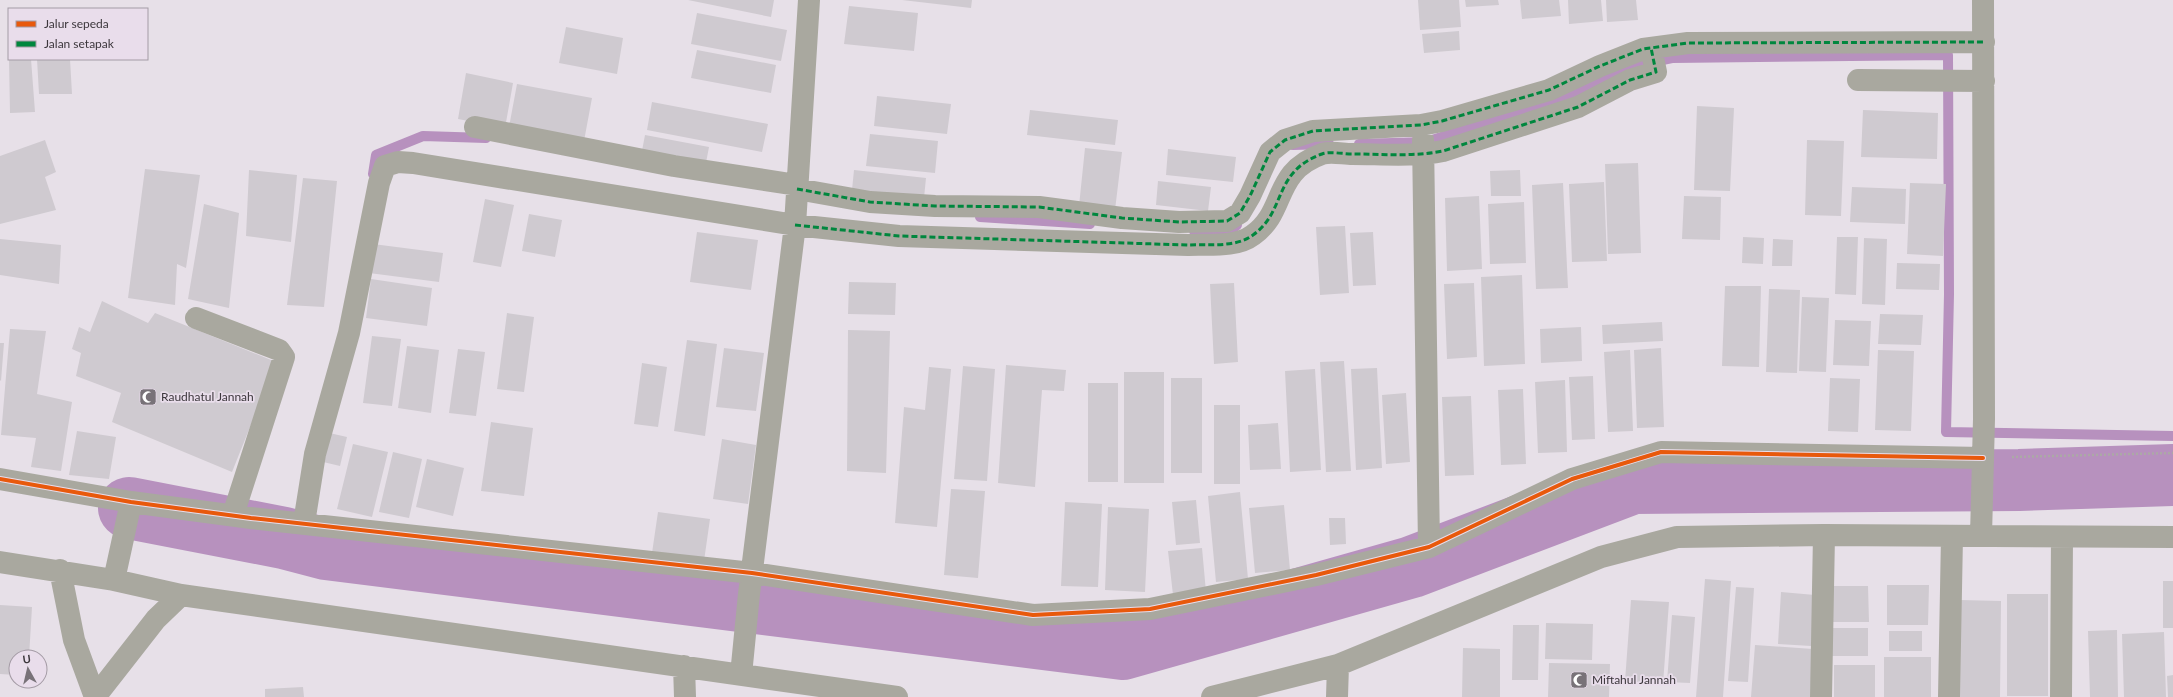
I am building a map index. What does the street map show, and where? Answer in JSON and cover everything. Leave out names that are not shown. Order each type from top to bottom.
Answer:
[{"type":"street","points":[[741,675],[746,644],[749,594],[795,221],[809,0]]},
{"type":"street","points":[[1981,526],[1984,419],[1983,0]]},
{"type":"street","points":[[304,523],[315,454],[349,333],[379,183],[384,166],[398,162],[413,163],[899,236],[1188,245],[1234,243],[1253,236],[1268,221],[1287,180],[1297,167],[1323,154],[1422,140],[1473,113],[1549,90],[1600,66],[1653,56],[1688,43],[1984,42]]},
{"type":"street","points":[[475,127],[834,197],[870,202],[935,206],[1039,207],[1122,218],[1178,222],[1227,221],[1240,213],[1250,196],[1270,152],[1285,140],[1313,131],[1422,140],[1443,152],[1578,107],[1630,80],[1656,72],[1653,56]]},
{"type":"street","points":[[1858,80],[1955,82],[1984,81]]},
{"type":"street","points":[[1422,140],[1429,547]]},
{"type":"street","points":[[196,318],[279,350],[284,357],[233,515]]},
{"type":"street","points":[[0,479],[130,505],[233,515],[752,573],[1033,615],[1150,609],[1316,575],[1429,547],[1572,479],[1661,452],[1983,456]]},
{"type":"street","points":[[114,580],[122,551],[130,505]]},
{"type":"street","points":[[1212,697],[1338,665],[1601,557],[1677,537],[1824,535],[1952,536],[1981,526],[2062,537],[2173,537]]},
{"type":"street","points":[[1821,697],[1824,535]]},
{"type":"street","points":[[1949,697],[1952,536]]},
{"type":"street","points":[[2061,697],[2062,537]]},
{"type":"street","points":[[0,562],[60,570],[181,595],[897,697]]},
{"type":"street","points":[[60,570],[74,640],[95,697]]},
{"type":"street","points":[[95,697],[156,619],[181,595]]},
{"type":"street","points":[[1337,697],[1338,665]]},
{"type":"street","points":[[684,666],[685,697]]},
{"type":"path","points":[[1983,456],[2173,454]]},
{"type":"building","points":[[688,0],[774,0],[771,17]]},
{"type":"building","points":[[902,0],[972,0],[971,8]]},
{"type":"building","points":[[1418,0],[1459,0],[1461,27],[1420,30]]},
{"type":"building","points":[[1465,0],[1498,0],[1499,5],[1466,7]]},
{"type":"building","points":[[1520,0],[1559,0],[1561,16],[1522,19]]},
{"type":"building","points":[[1568,0],[1601,0],[1603,21],[1569,24]]},
{"type":"building","points":[[1606,0],[1636,0],[1638,20],[1607,22]]},
{"type":"building","points":[[849,6],[918,13],[914,51],[844,44]]},
{"type":"building","points":[[697,13],[787,30],[781,61],[691,44]]},
{"type":"building","points":[[566,27],[623,38],[617,74],[559,63]]},
{"type":"building","points":[[1459,31],[1460,50],[1424,53],[1422,34]]},
{"type":"building","points":[[697,50],[776,65],[771,93],[691,78]]},
{"type":"building","points":[[9,60],[31,60],[35,112],[10,113]]},
{"type":"building","points":[[37,60],[70,60],[72,94],[39,94]]},
{"type":"building","points":[[466,73],[513,83],[505,128],[458,119]]},
{"type":"building","points":[[517,84],[592,98],[584,141],[509,127]]},
{"type":"building","points":[[877,96],[951,104],[947,134],[874,126]]},
{"type":"building","points":[[652,102],[768,124],[762,152],[647,130]]},
{"type":"building","points":[[1697,106],[1734,108],[1730,191],[1694,190]]},
{"type":"building","points":[[1030,110],[1118,120],[1115,145],[1027,135]]},
{"type":"building","points":[[1863,110],[1938,113],[1937,159],[1861,157]]},
{"type":"building","points":[[870,134],[938,141],[935,173],[866,166]]},
{"type":"building","points":[[645,135],[709,147],[705,168],[641,156]]},
{"type":"building","points":[[45,140],[56,172],[45,177],[56,210],[0,224],[0,156]]},
{"type":"building","points":[[1807,140],[1844,141],[1841,216],[1805,215]]},
{"type":"building","points":[[1085,148],[1122,152],[1115,210],[1079,206]]},
{"type":"building","points":[[1168,149],[1236,157],[1233,182],[1166,175]]},
{"type":"building","points":[[1638,163],[1641,253],[1608,254],[1605,164]]},
{"type":"building","points":[[145,169],[200,175],[186,268],[177,264],[175,305],[128,298]]},
{"type":"building","points":[[249,170],[297,175],[291,242],[246,236]]},
{"type":"building","points":[[854,170],[926,178],[924,198],[852,190]]},
{"type":"building","points":[[1520,170],[1521,196],[1491,196],[1490,171]]},
{"type":"building","points":[[303,178],[337,181],[324,307],[287,305]]},
{"type":"building","points":[[1158,181],[1211,187],[1208,211],[1156,205]]},
{"type":"building","points":[[1604,182],[1607,261],[1572,262],[1569,184]]},
{"type":"building","points":[[1563,183],[1568,288],[1536,289],[1532,185]]},
{"type":"building","points":[[1910,183],[1946,184],[1943,256],[1907,254]]},
{"type":"building","points":[[1852,187],[1906,189],[1905,224],[1850,222]]},
{"type":"building","points":[[1479,196],[1482,269],[1447,271],[1445,198]]},
{"type":"building","points":[[1684,196],[1721,197],[1720,240],[1682,239]]},
{"type":"building","points":[[485,199],[514,205],[501,267],[473,262]]},
{"type":"building","points":[[1524,202],[1526,263],[1490,264],[1488,204]]},
{"type":"building","points":[[204,204],[239,213],[229,308],[188,299]]},
{"type":"building","points":[[529,214],[562,220],[555,257],[522,251]]},
{"type":"building","points":[[1345,226],[1349,293],[1320,295],[1316,227]]},
{"type":"building","points":[[697,232],[758,240],[751,290],[690,282]]},
{"type":"building","points":[[1373,232],[1376,285],[1353,286],[1350,233]]},
{"type":"building","points":[[1743,237],[1764,238],[1763,264],[1742,263]]},
{"type":"building","points":[[1837,237],[1858,237],[1856,295],[1835,294]]},
{"type":"building","points":[[1864,238],[1887,239],[1885,305],[1862,304]]},
{"type":"building","points":[[0,239],[61,245],[59,284],[0,275]]},
{"type":"building","points":[[1773,239],[1793,240],[1792,266],[1772,266]]},
{"type":"building","points":[[373,244],[443,253],[439,282],[369,273]]},
{"type":"building","points":[[1897,263],[1940,264],[1939,290],[1896,289]]},
{"type":"building","points":[[1522,275],[1525,364],[1484,366],[1481,277]]},
{"type":"building","points":[[371,279],[432,288],[427,326],[366,318]]},
{"type":"building","points":[[849,282],[896,283],[895,315],[848,314]]},
{"type":"building","points":[[1234,283],[1238,362],[1214,364],[1210,284]]},
{"type":"building","points":[[1474,283],[1477,357],[1447,359],[1444,284]]},
{"type":"building","points":[[1725,286],[1761,286],[1759,367],[1722,366]]},
{"type":"building","points":[[1769,289],[1800,290],[1797,373],[1766,372]]},
{"type":"building","points":[[1802,297],[1829,298],[1826,372],[1799,371]]},
{"type":"building","points":[[102,301],[148,323],[155,313],[276,362],[232,472],[112,422],[121,393],[76,376],[81,353],[72,349],[79,327],[90,332]]},
{"type":"building","points":[[507,313],[534,317],[524,392],[497,389]]},
{"type":"building","points":[[1880,314],[1923,315],[1921,345],[1878,344]]},
{"type":"building","points":[[1835,320],[1871,321],[1869,366],[1833,365]]},
{"type":"building","points":[[1662,322],[1663,341],[1603,344],[1602,325]]},
{"type":"building","points":[[1581,327],[1582,361],[1541,363],[1540,329]]},
{"type":"building","points":[[10,329],[46,331],[37,394],[72,402],[61,471],[31,467],[36,438],[1,435]]},
{"type":"building","points":[[848,330],[890,331],[886,473],[847,471]]},
{"type":"building","points":[[372,336],[401,339],[392,406],[363,403]]},
{"type":"building","points":[[687,340],[717,344],[705,436],[674,431]]},
{"type":"building","points":[[0,343],[4,343],[1,381],[0,380]]},
{"type":"building","points":[[407,346],[439,350],[431,413],[398,408]]},
{"type":"building","points":[[724,348],[764,353],[756,411],[716,407]]},
{"type":"building","points":[[1661,348],[1664,427],[1637,428],[1634,350]]},
{"type":"building","points":[[458,349],[485,352],[476,416],[449,413]]},
{"type":"building","points":[[1630,350],[1633,431],[1608,432],[1604,352]]},
{"type":"building","points":[[1878,350],[1914,351],[1911,431],[1875,430]]},
{"type":"building","points":[[1344,361],[1351,471],[1326,472],[1320,362]]},
{"type":"building","points":[[642,363],[667,367],[658,427],[634,424]]},
{"type":"building","points":[[1006,365],[1066,370],[1064,391],[1042,390],[1035,487],[998,483]]},
{"type":"building","points":[[963,366],[995,369],[987,481],[954,479]]},
{"type":"building","points":[[929,367],[951,369],[937,527],[895,523],[904,407],[925,410]]},
{"type":"building","points":[[1377,368],[1382,468],[1356,470],[1351,369]]},
{"type":"building","points":[[1315,369],[1321,470],[1290,472],[1285,371]]},
{"type":"building","points":[[1124,372],[1164,372],[1164,483],[1124,483]]},
{"type":"building","points":[[1593,376],[1595,439],[1572,440],[1569,377]]},
{"type":"building","points":[[1171,378],[1202,378],[1202,473],[1171,473]]},
{"type":"building","points":[[1830,378],[1860,379],[1858,432],[1828,431]]},
{"type":"building","points":[[1565,380],[1567,452],[1538,453],[1535,382]]},
{"type":"building","points":[[1088,383],[1118,383],[1118,482],[1088,482]]},
{"type":"building","points":[[1523,389],[1526,464],[1501,465],[1498,390]]},
{"type":"building","points":[[1406,393],[1410,462],[1386,464],[1382,395]]},
{"type":"building","points":[[1471,396],[1474,475],[1445,476],[1442,397]]},
{"type":"building","points":[[1214,405],[1240,405],[1240,484],[1214,484]]},
{"type":"building","points":[[491,422],[533,428],[524,496],[481,491]]},
{"type":"building","points":[[1278,423],[1281,469],[1250,470],[1248,425]]},
{"type":"building","points":[[77,431],[116,437],[109,479],[69,475]]},
{"type":"building","points":[[325,432],[347,437],[340,466],[319,461]]},
{"type":"building","points":[[722,439],[756,445],[748,504],[713,499]]},
{"type":"building","points":[[353,444],[388,452],[372,517],[337,509]]},
{"type":"building","points":[[393,452],[422,459],[409,518],[379,512]]},
{"type":"building","points":[[427,459],[464,468],[453,516],[416,507]]},
{"type":"building","points":[[951,489],[985,491],[978,578],[944,575]]},
{"type":"building","points":[[1240,492],[1248,579],[1216,582],[1208,496]]},
{"type":"building","points":[[1196,500],[1200,543],[1176,545],[1172,502]]},
{"type":"building","points":[[1065,502],[1102,504],[1098,587],[1061,586]]},
{"type":"building","points":[[1284,505],[1290,570],[1255,573],[1249,508]]},
{"type":"building","points":[[1108,507],[1149,509],[1145,592],[1105,590]]},
{"type":"building","points":[[658,512],[710,519],[704,561],[652,553]]},
{"type":"building","points":[[1329,518],[1345,518],[1346,544],[1330,545]]},
{"type":"building","points":[[1202,548],[1206,592],[1173,595],[1168,551]]},
{"type":"building","points":[[1705,579],[1731,581],[1723,697],[1696,697]]},
{"type":"building","points":[[2163,581],[2173,581],[2173,628],[2163,628]]},
{"type":"building","points":[[1887,585],[1929,585],[1928,625],[1887,625]]},
{"type":"building","points":[[1831,586],[1868,586],[1869,622],[1831,622]]},
{"type":"building","points":[[1736,587],[1754,588],[1748,682],[1728,681]]},
{"type":"building","points":[[1781,592],[1815,595],[1811,646],[1778,644]]},
{"type":"building","points":[[2007,594],[2048,594],[2048,696],[2007,696]]},
{"type":"building","points":[[1631,600],[1669,602],[1663,684],[1625,681]]},
{"type":"building","points":[[1960,600],[2001,601],[2000,697],[1960,697]]},
{"type":"building","points":[[0,605],[32,607],[29,649],[8,649],[8,674],[0,674]]},
{"type":"building","points":[[1672,615],[1695,617],[1690,683],[1667,682]]},
{"type":"building","points":[[1546,623],[1593,624],[1592,660],[1545,659]]},
{"type":"building","points":[[1513,625],[1539,625],[1538,680],[1512,680]]},
{"type":"building","points":[[1831,628],[1868,628],[1868,656],[1831,656]]},
{"type":"building","points":[[2117,630],[2118,697],[2090,697],[2088,631]]},
{"type":"building","points":[[1889,631],[1922,631],[1922,651],[1889,651]]},
{"type":"building","points":[[2164,632],[2166,697],[2124,697],[2122,634]]},
{"type":"building","points":[[1755,645],[1813,649],[1810,697],[1751,697]]},
{"type":"building","points":[[1463,648],[1500,649],[1500,697],[1462,697]]},
{"type":"building","points":[[1884,657],[1931,657],[1931,697],[1884,697]]},
{"type":"building","name":"Miftahul Jannah","points":[[1549,663],[1610,664],[1609,697],[1548,697]]},
{"type":"building","points":[[1834,665],[1875,665],[1875,697],[1834,697]]},
{"type":"building","points":[[2173,675],[2173,697],[2168,697],[2167,676]]},
{"type":"building","points":[[303,687],[304,697],[265,697],[265,689]]},
{"type":"waterway","points":[[1359,144],[1426,142],[1577,93],[1634,66],[1672,58],[1948,55],[1949,294],[1946,432],[2173,436]]},
{"type":"waterway","points":[[373,174],[376,155],[423,136],[486,138]]},
{"type":"waterway","points":[[1293,145],[1329,144]]},
{"type":"waterway","points":[[980,217],[1090,224]]},
{"type":"waterway","points":[[1194,231],[1222,233],[1233,229],[1237,225]]},
{"type":"waterway","points":[[129,508],[284,538],[326,549],[1123,649],[1412,567],[1633,483],[2019,480],[2173,475]]},
{"type":"marked path","points":[[797,189],[870,202],[935,206],[1039,207],[1122,218],[1179,222],[1227,221],[1240,213],[1250,196],[1270,152],[1285,140],[1313,131],[1421,125],[1442,121],[1549,90],[1600,66],[1643,49],[1688,43],[1984,42]]},
{"type":"marked path","points":[[795,225],[899,236],[1188,245],[1230,244],[1246,239],[1264,225],[1271,215],[1287,181],[1295,171],[1306,162],[1322,154],[1409,155],[1443,151],[1578,107],[1630,80],[1656,72],[1651,48]]},
{"type":"cycle path","points":[[0,479],[131,502],[251,518],[752,573],[1033,615],[1150,609],[1316,575],[1429,547],[1572,479],[1661,452],[1983,458]]},
{"type":"place","name":"Raudhatul Jannah","points":[[148,397]]},
{"type":"place","name":"Miftahul Jannah","points":[[1579,680]]}]
